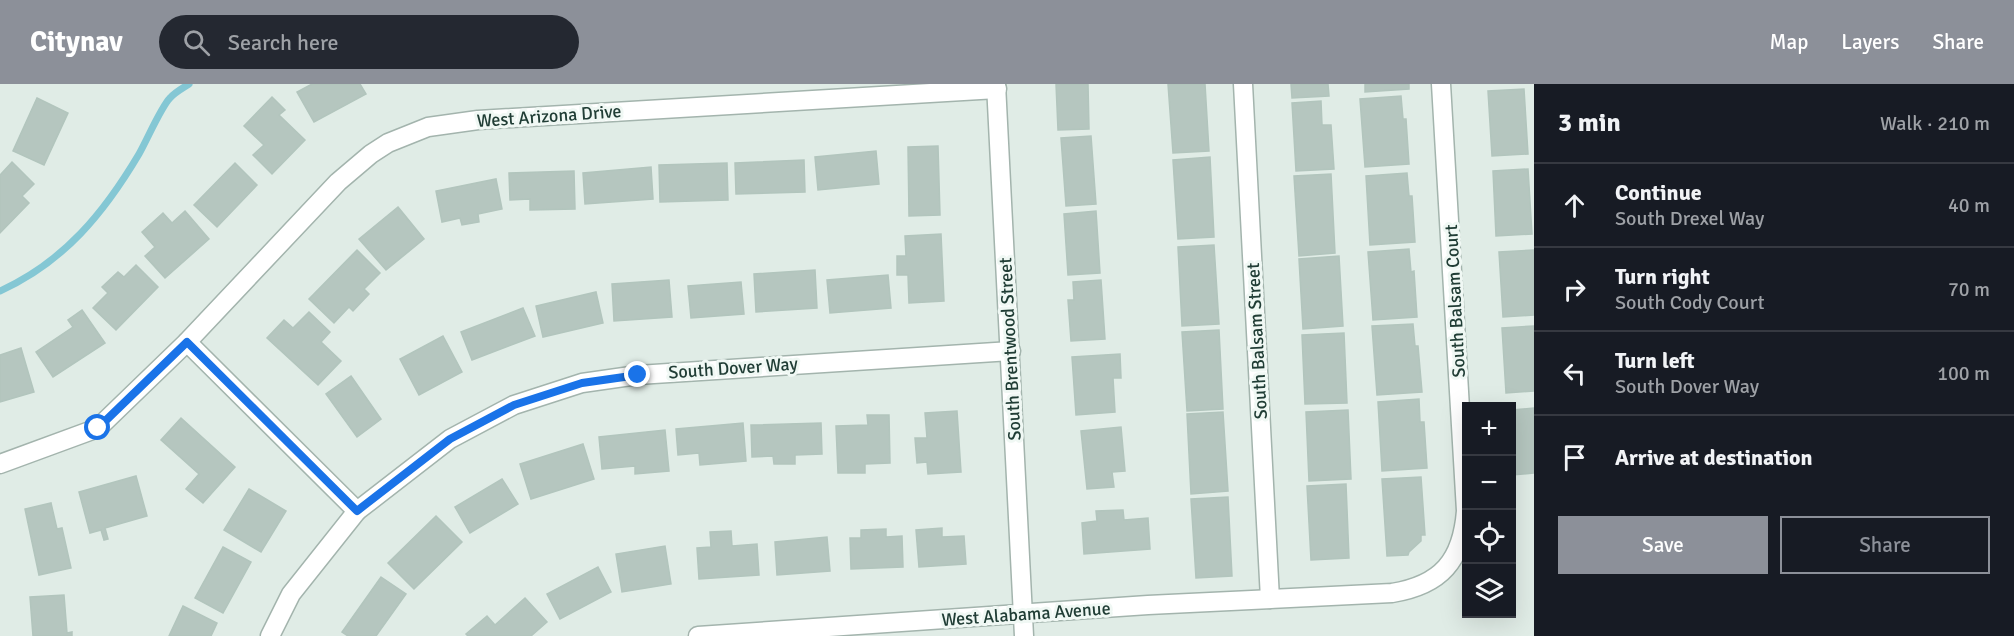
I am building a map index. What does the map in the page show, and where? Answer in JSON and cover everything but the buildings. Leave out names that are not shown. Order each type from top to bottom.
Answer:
[{"type":"street","name":"South Balsam Street","points":[[1243,84],[1270,598]]},
{"type":"street","name":"South Balsam Court","points":[[1148,605],[1410,590],[1433,580],[1451,563],[1461,543],[1466,511],[1442,84]]},
{"type":"street","name":"West Arizona Drive","points":[[0,464],[98,428],[187,342],[354,167],[388,143],[428,127],[478,120],[996,86]]},
{"type":"street","name":"South Brentwood Street","points":[[996,86],[1024,636]]},
{"type":"street","points":[[187,342],[357,511]]},
{"type":"street","name":"South Dover Way","points":[[270,636],[291,594],[357,511],[450,439],[514,405],[582,383],[638,375],[1011,351]]},
{"type":"street","name":"West Alabama Avenue","points":[[698,636],[760,634],[1148,605]]},
{"type":"waterway","points":[[0,291],[44,266],[97,216],[126,176],[166,102],[189,84]]},
{"type":"route","points":[[98,428],[187,342],[357,511],[450,439],[514,405],[582,383],[638,375]]}]
